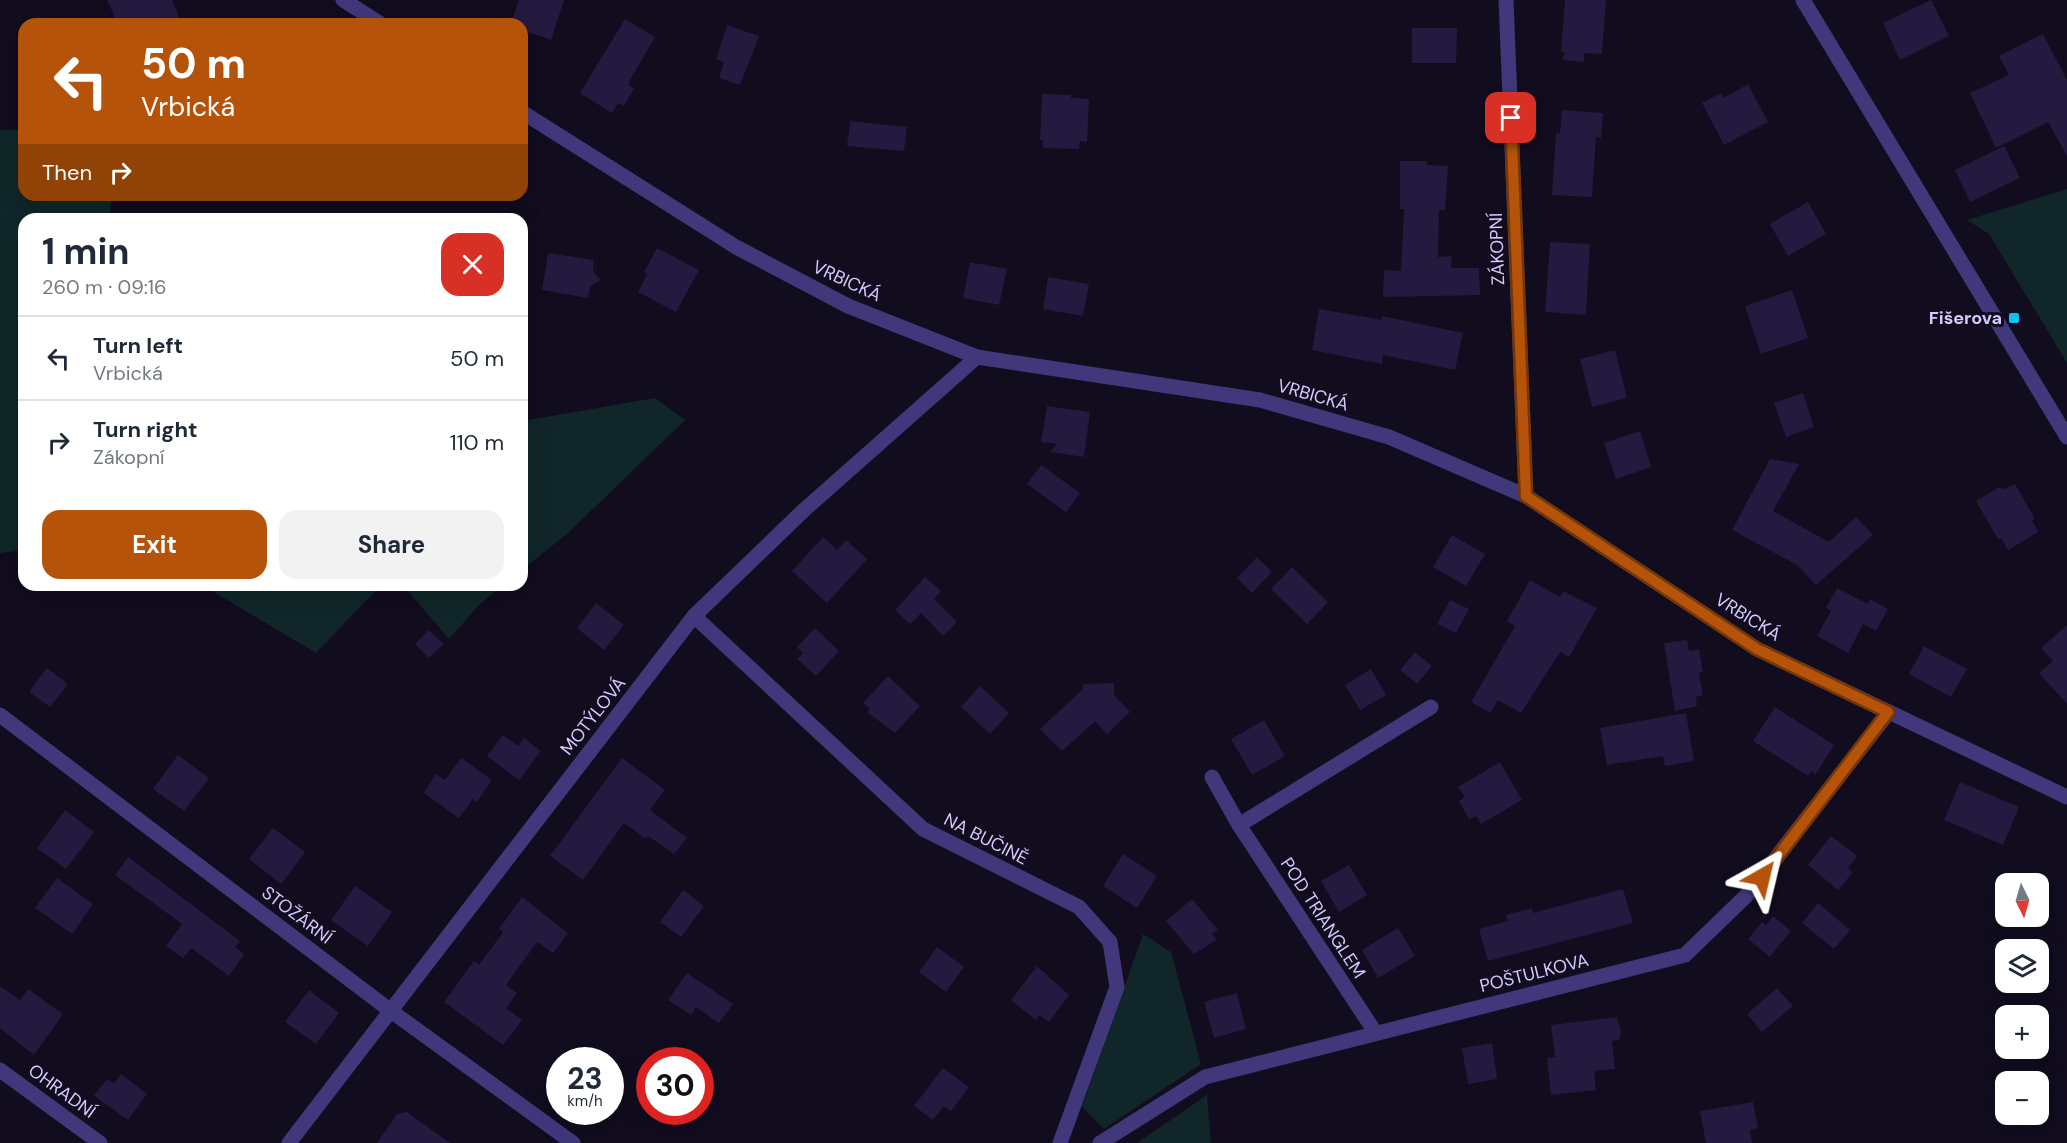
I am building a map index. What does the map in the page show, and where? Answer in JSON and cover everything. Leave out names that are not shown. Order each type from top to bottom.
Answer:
[{"type":"street","points":[[343,0],[372,18]]},
{"type":"street","name":"ZÁKOPNÍ","points":[[1506,0],[1526,496]]},
{"type":"street","points":[[1803,0],[2067,436]]},
{"type":"street","name":"VRBICKÁ","points":[[528,116],[736,247],[849,306],[976,357],[1260,400],[1389,437],[1526,496],[1757,649],[2067,797]]},
{"type":"street","name":"MOTÝLOVÁ","points":[[289,1143],[694,616],[804,510],[976,357]]},
{"type":"street","name":"NA BUČINĚ","points":[[694,616],[923,829],[1079,907],[1110,942],[1118,987],[1060,1143]]},
{"type":"street","points":[[1239,825],[1431,707]]},
{"type":"street","name":"POŠTULKOVA","points":[[1101,1143],[1205,1077],[1685,955],[1747,895],[1888,712]]},
{"type":"street","name":"STOŽÁRNÍ","points":[[0,715],[391,1011],[573,1143]]},
{"type":"street","name":"POD TRIANGLEM","points":[[1212,777],[1239,825],[1375,1032]]},
{"type":"street","name":"OHRADNÍ","points":[[0,1070],[100,1143]]},
{"type":"green space","points":[[0,130],[18,130],[18,201],[111,201],[110,213],[18,213],[18,551],[0,553]]},
{"type":"green space","points":[[2067,189],[2067,363],[1989,234],[1967,220]]},
{"type":"green space","points":[[655,398],[685,420],[568,533],[528,565],[528,420]]},
{"type":"green space","points":[[212,591],[375,591],[316,653]]},
{"type":"green space","points":[[408,591],[496,591],[479,605],[449,639]]},
{"type":"green space","points":[[1143,934],[1171,952],[1201,1064],[1104,1129],[1082,1107]]},
{"type":"green space","points":[[1207,1095],[1211,1143],[1137,1143]]},
{"type":"building","points":[[107,0],[172,0],[179,17],[177,18],[115,18]]},
{"type":"building","points":[[519,0],[564,0],[551,40],[528,32],[528,18],[513,18]]},
{"type":"building","points":[[1565,0],[1606,0],[1602,54],[1584,53],[1584,62],[1563,60],[1564,52],[1561,52]]},
{"type":"building","points":[[1931,0],[1949,36],[1900,60],[1883,23]]},
{"type":"building","points":[[625,19],[655,37],[630,80],[629,86],[634,88],[624,106],[618,103],[612,113],[580,93]]},
{"type":"building","points":[[727,25],[759,36],[740,85],[719,78],[724,62],[716,59]]},
{"type":"building","points":[[1412,28],[1457,28],[1456,63],[1412,63]]},
{"type":"building","points":[[2043,34],[2067,80],[2067,156],[2048,122],[1996,148],[1970,93],[2009,75],[1999,56]]},
{"type":"building","points":[[1748,84],[1768,122],[1724,145],[1702,103],[1721,93],[1724,98]]},
{"type":"building","points":[[1042,94],[1071,95],[1071,98],[1089,99],[1087,142],[1080,141],[1079,149],[1043,148],[1043,140],[1040,140]]},
{"type":"building","points":[[1562,110],[1603,113],[1601,138],[1596,137],[1592,197],[1552,195],[1556,133],[1560,133]]},
{"type":"building","points":[[850,121],[907,127],[904,151],[847,146]]},
{"type":"building","points":[[2004,146],[2020,178],[1970,202],[1955,170]]},
{"type":"building","points":[[1400,161],[1427,161],[1427,165],[1448,166],[1445,210],[1439,210],[1438,257],[1452,256],[1451,268],[1479,268],[1480,295],[1383,297],[1384,270],[1401,271],[1404,209],[1400,209]]},
{"type":"building","points":[[1808,202],[1826,234],[1788,256],[1770,224]]},
{"type":"building","points":[[1550,242],[1590,244],[1586,315],[1545,312]]},
{"type":"building","points":[[657,248],[699,270],[676,312],[638,292],[647,274],[644,272]]},
{"type":"building","points":[[548,253],[594,260],[593,271],[600,280],[590,287],[588,298],[542,290]]},
{"type":"building","points":[[970,262],[1007,269],[999,305],[963,298]]},
{"type":"building","points":[[1048,277],[1089,284],[1083,316],[1043,309]]},
{"type":"building","points":[[1792,290],[1808,338],[1761,354],[1745,306]]},
{"type":"building","points":[[1319,309],[1382,320],[1382,316],[1463,333],[1455,370],[1383,355],[1382,364],[1312,350]]},
{"type":"building","points":[[1615,350],[1627,398],[1592,407],[1580,359]]},
{"type":"building","points":[[1803,393],[1814,427],[1786,437],[1774,403]]},
{"type":"building","points":[[1047,406],[1090,412],[1084,457],[1050,452],[1057,444],[1041,442]]},
{"type":"building","points":[[1640,431],[1651,467],[1616,479],[1604,443]]},
{"type":"building","points":[[1770,459],[1799,464],[1773,511],[1829,542],[1856,517],[1873,535],[1816,585],[1797,565],[1732,530]]},
{"type":"building","points":[[1041,465],[1080,493],[1066,512],[1027,484]]},
{"type":"building","points":[[2015,484],[2035,519],[2032,520],[2038,532],[2008,550],[2001,538],[1998,539],[1976,501],[1999,487],[2005,489]]},
{"type":"building","points":[[1452,535],[1485,554],[1466,586],[1433,567]]},
{"type":"building","points":[[823,537],[837,550],[846,540],[867,559],[827,603],[792,571]]},
{"type":"building","points":[[1257,557],[1272,572],[1252,593],[1237,578]]},
{"type":"building","points":[[1292,567],[1328,602],[1307,624],[1271,589]]},
{"type":"building","points":[[925,577],[941,591],[934,599],[957,622],[943,636],[921,613],[910,624],[895,610]]},
{"type":"building","points":[[1530,580],[1560,597],[1563,591],[1597,608],[1569,657],[1560,652],[1521,713],[1498,700],[1490,713],[1471,702],[1515,626],[1507,621]]},
{"type":"building","points":[[1837,588],[1868,604],[1870,599],[1888,609],[1876,631],[1863,624],[1848,653],[1817,636],[1831,611],[1826,608]]},
{"type":"building","points":[[1450,600],[1469,609],[1456,633],[1437,624]]},
{"type":"building","points":[[596,603],[624,625],[604,650],[577,628]]},
{"type":"building","points":[[2067,625],[2067,704],[2039,673],[2053,661],[2041,648]]},
{"type":"building","points":[[815,628],[839,651],[816,676],[797,659],[803,653],[797,647]]},
{"type":"building","points":[[429,630],[444,644],[429,658],[415,644]]},
{"type":"building","points":[[1687,640],[1689,651],[1699,649],[1703,672],[1699,673],[1703,695],[1696,697],[1697,706],[1675,711],[1664,643]]},
{"type":"building","points":[[1924,646],[1967,669],[1951,697],[1909,674]]},
{"type":"building","points":[[1415,652],[1432,666],[1417,684],[1400,670]]},
{"type":"building","points":[[47,668],[68,684],[50,707],[29,692]]},
{"type":"building","points":[[1371,669],[1386,695],[1360,710],[1345,685]]},
{"type":"building","points":[[888,676],[920,706],[895,733],[867,712],[870,709],[863,703]]},
{"type":"building","points":[[1114,683],[1114,695],[1130,712],[1107,734],[1095,721],[1062,751],[1040,729],[1082,690],[1083,684]]},
{"type":"building","points":[[980,686],[1009,713],[990,734],[961,707]]},
{"type":"building","points":[[1775,707],[1834,745],[1816,774],[1811,771],[1808,776],[1753,741]]},
{"type":"building","points":[[1686,713],[1694,761],[1665,766],[1663,756],[1607,765],[1600,728]]},
{"type":"building","points":[[1264,720],[1285,756],[1252,775],[1231,739]]},
{"type":"building","points":[[503,735],[518,746],[524,738],[541,751],[519,780],[487,756]]},
{"type":"building","points":[[178,755],[209,778],[184,811],[153,789]]},
{"type":"building","points":[[461,758],[492,780],[477,802],[473,799],[459,818],[424,793],[436,774],[445,780]]},
{"type":"building","points":[[622,758],[665,790],[650,810],[687,838],[674,854],[648,836],[646,839],[624,823],[583,880],[550,856]]},
{"type":"building","points":[[1500,762],[1522,800],[1481,824],[1476,816],[1469,819],[1459,801],[1465,797],[1458,787]]},
{"type":"building","points":[[1960,782],[2019,807],[2003,845],[1944,820]]},
{"type":"building","points":[[65,810],[94,832],[66,869],[37,848]]},
{"type":"building","points":[[273,828],[305,852],[281,884],[249,859]]},
{"type":"building","points":[[1831,836],[1857,856],[1848,868],[1853,872],[1838,890],[1808,865]]},
{"type":"building","points":[[1123,854],[1157,876],[1137,908],[1103,886]]},
{"type":"building","points":[[128,857],[240,941],[235,947],[244,954],[229,976],[191,948],[183,958],[166,946],[182,924],[115,875]]},
{"type":"building","points":[[1349,865],[1367,895],[1339,912],[1321,881]]},
{"type":"building","points":[[57,878],[93,904],[72,934],[35,908]]},
{"type":"building","points":[[355,886],[392,912],[368,946],[331,920]]},
{"type":"building","points":[[1623,889],[1633,923],[1488,961],[1479,929],[1508,921],[1506,915],[1532,908],[1533,913]]},
{"type":"building","points":[[683,890],[704,906],[681,937],[660,922]]},
{"type":"building","points":[[522,897],[568,933],[553,953],[537,942],[506,985],[517,993],[506,1008],[522,1020],[503,1045],[444,1002],[474,961],[479,965],[503,932],[499,929]]},
{"type":"building","points":[[1192,899],[1218,930],[1212,934],[1216,940],[1194,954],[1166,921]]},
{"type":"building","points":[[1818,903],[1850,930],[1834,949],[1802,923]]},
{"type":"building","points":[[1773,916],[1791,931],[1770,957],[1748,939],[1762,922],[1766,925]]},
{"type":"building","points":[[1398,928],[1415,956],[1378,978],[1362,950]]},
{"type":"building","points":[[937,947],[964,967],[946,992],[919,972]]},
{"type":"building","points":[[1037,966],[1069,995],[1049,1022],[1039,1015],[1036,1020],[1011,1000]]},
{"type":"building","points":[[687,973],[733,1004],[719,1023],[696,1007],[691,1015],[668,1000]]},
{"type":"building","points":[[0,986],[20,1000],[28,989],[63,1014],[34,1055],[0,1028]]},
{"type":"building","points":[[1777,988],[1793,1006],[1762,1032],[1747,1014]]},
{"type":"building","points":[[309,990],[339,1013],[316,1044],[285,1022]]},
{"type":"building","points":[[1237,993],[1246,1029],[1214,1038],[1204,1002]]},
{"type":"building","points":[[1617,1017],[1621,1032],[1619,1040],[1612,1041],[1615,1069],[1594,1071],[1596,1090],[1551,1095],[1547,1058],[1555,1057],[1551,1025]]},
{"type":"building","points":[[1492,1043],[1497,1079],[1468,1084],[1462,1048]]},
{"type":"building","points":[[943,1068],[969,1087],[951,1111],[944,1106],[933,1120],[914,1106]]},
{"type":"building","points":[[121,1074],[147,1094],[128,1120],[94,1096],[107,1079],[114,1084]]},
{"type":"building","points":[[1753,1102],[1758,1128],[1750,1130],[1752,1143],[1706,1143],[1700,1111]]},
{"type":"building","points":[[407,1112],[450,1143],[377,1143],[397,1114]]},
{"type":"place","name":"Fišerova","points":[[2014,318]]},
{"type":"route","points":[[1511,118],[1526,496],[1757,649],[1888,712],[1762,877]]}]
